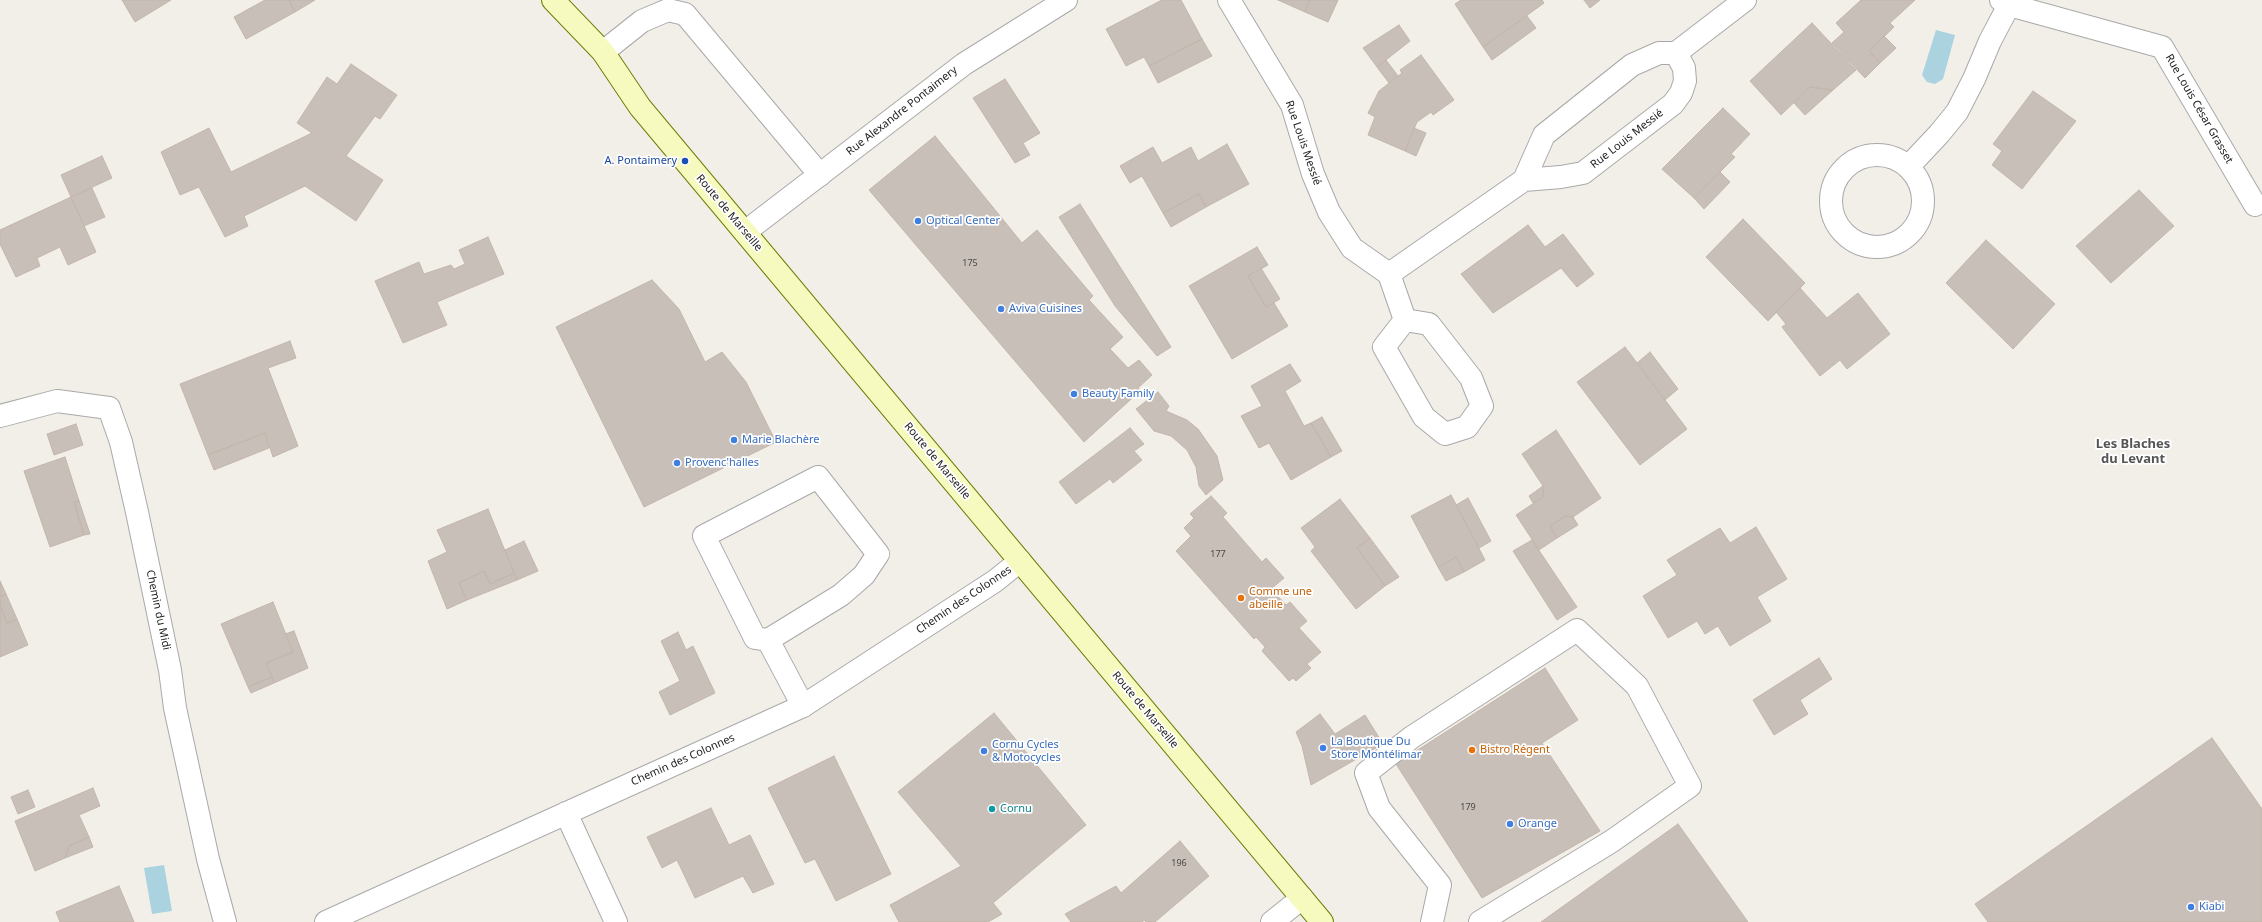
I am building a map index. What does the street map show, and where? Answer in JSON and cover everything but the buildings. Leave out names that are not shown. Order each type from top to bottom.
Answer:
[{"type":"main road","name":"Route de Marseille","points":[[553,0],[603,52],[640,107],[1322,922]]},
{"type":"street","name":"Rue Alexandre Pontaimery","points":[[745,232],[964,64],[1066,0]]},
{"type":"street","name":"Rue Louis Messié","points":[[1229,0],[1292,105],[1313,174],[1329,212],[1352,248],[1389,274]]},
{"type":"street","points":[[1405,320],[1389,274],[1524,180],[1544,135],[1632,65],[1659,53],[1676,53],[1745,0]]},
{"type":"street","name":"Rue Louis César Grasset","points":[[1908,167],[1957,112],[1974,80],[2005,2],[2162,47],[2254,205]]},
{"type":"street","points":[[603,52],[642,21],[668,10],[685,14],[820,175]]},
{"type":"street","name":"Rue Louis Messié","points":[[1524,180],[1561,178],[1583,173],[1673,104],[1681,93],[1685,81],[1684,68],[1676,53]]},
{"type":"street","points":[[1881,155],[1895,159],[1908,167],[1917,179],[1923,194],[1922,209],[1917,224],[1907,236],[1894,244],[1878,247],[1863,245],[1849,238],[1839,228],[1832,214],[1830,199],[1833,184],[1841,172],[1852,162],[1866,156],[1881,155]]},
{"type":"street","points":[[1405,320],[1429,324],[1471,378],[1482,406],[1467,427],[1444,434],[1424,417],[1387,354],[1384,347],[1405,320]]},
{"type":"street","name":"Chemin du Midi","points":[[0,416],[57,401],[109,408],[121,442],[138,512],[170,670],[175,708],[208,859],[225,922]]},
{"type":"street","points":[[818,477],[878,554],[864,575],[841,595],[768,640],[755,638],[704,536],[818,477]]},
{"type":"street","name":"Chemin des Colonnes","points":[[326,922],[803,706],[995,581],[1020,560]]},
{"type":"street","points":[[1432,922],[1440,885],[1379,808],[1366,773],[1412,737],[1577,630],[1637,686],[1690,786],[1612,841],[1480,922]]},
{"type":"street","points":[[768,640],[803,706]]},
{"type":"street","points":[[566,814],[616,922]]},
{"type":"street","points":[[1272,922],[1302,898]]},
{"type":"water","points":[[1936,30],[1955,35],[1943,79],[1935,84],[1927,82],[1922,75]]},
{"type":"water","points":[[164,865],[172,911],[152,914],[144,868]]},
{"type":"place","name":"A. Pontaimery","points":[[685,161]]},
{"type":"place","name":"Optical Center","points":[[918,221]]},
{"type":"place","name":"Aviva Cuisines","points":[[1001,309]]},
{"type":"place","name":"Beauty Family","points":[[1074,394]]},
{"type":"place","name":"Marie Blachère","points":[[734,440]]},
{"type":"place","name":"Provenc'halles","points":[[677,463]]},
{"type":"place","name":"Comme une abeille","points":[[1241,598]]},
{"type":"place","name":"La Boutique Du Store Montélimar","points":[[1323,748]]},
{"type":"place","name":"Bistro Régent","points":[[1472,750]]},
{"type":"place","name":"Cornu Cycles & Motocycles","points":[[984,751]]},
{"type":"place","name":"Cornu","points":[[992,809]]},
{"type":"place","name":"Orange","points":[[1510,824]]},
{"type":"place","name":"Kiabi","points":[[2191,907]]},
{"type":"district","name":"Les Blaches du Levant","points":[[2133,452]]}]
